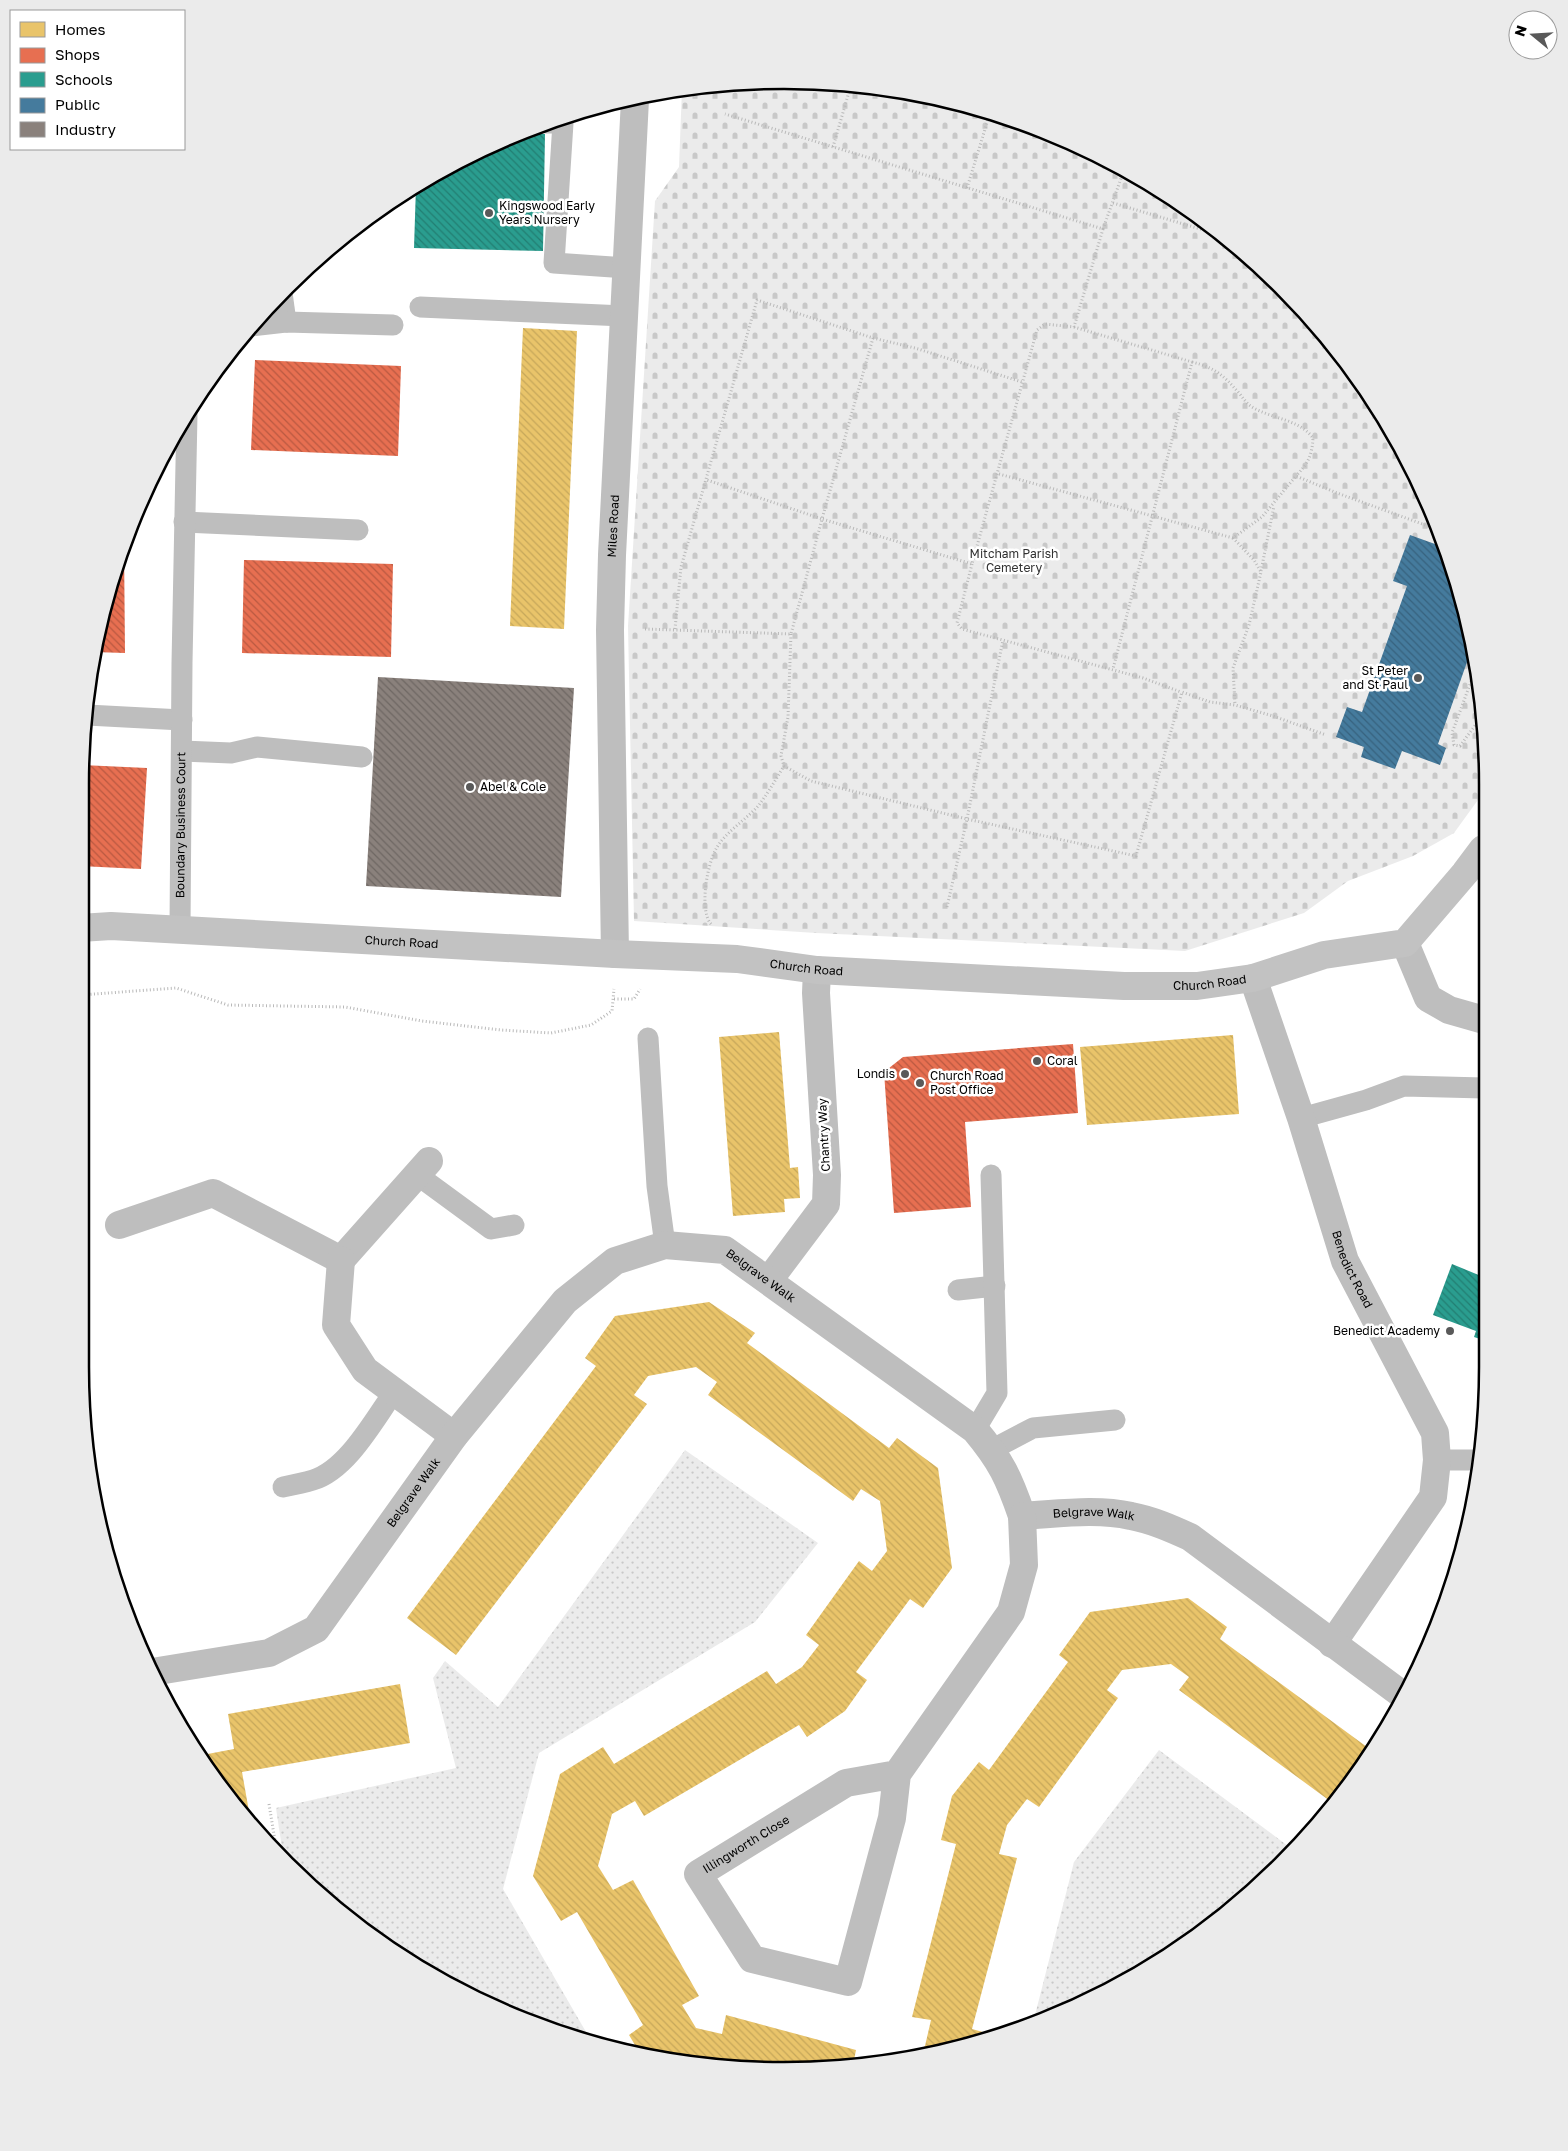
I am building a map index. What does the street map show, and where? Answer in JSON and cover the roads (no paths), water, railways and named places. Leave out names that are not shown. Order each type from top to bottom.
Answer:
[{"type":"street","name":"Miles Road","points":[[615,954],[610,630],[635,105]]},
{"type":"street","points":[[1479,855],[1466,873],[1405,943],[1428,998],[1449,1010],[1479,1019]]},
{"type":"street","name":"Church Road","points":[[89,927],[110,926],[180,929],[615,954],[737,959],[817,970],[1124,986],[1197,986],[1253,978],[1324,955],[1405,943]]},
{"type":"street","name":"Chantry Way","points":[[769,1280],[826,1204],[827,1175],[816,993],[817,970]]},
{"type":"street","name":"Benedict Road","points":[[1253,978],[1301,1118],[1345,1261],[1435,1433],[1437,1460],[1433,1497],[1332,1644]]},
{"type":"street","points":[[422,1167],[341,1260],[336,1325],[365,1370],[454,1436]]},
{"type":"street","points":[[118,1225],[213,1193],[341,1260]]},
{"type":"street","name":"Belgrave Walk","points":[[158,1671],[269,1652],[316,1629],[454,1436],[565,1301],[615,1261],[665,1245],[725,1250],[769,1280],[983,1440],[1010,1480],[1022,1516],[1101,1512],[1130,1515],[1159,1523],[1190,1537],[1399,1692]]},
{"type":"street","name":"Illingworth Close","points":[[898,1774],[846,1783],[698,1874],[752,1959],[848,1982],[892,1818],[898,1774],[1011,1612],[1024,1565],[1022,1516]]},
{"type":"lane","points":[[563,125],[554,263],[627,268]]},
{"type":"lane","points":[[283,302],[286,322]]},
{"type":"lane","points":[[420,307],[624,316]]},
{"type":"lane","points":[[262,325],[286,322],[393,325]]},
{"type":"lane","name":"Boundary Business Court","points":[[180,929],[187,429]]},
{"type":"lane","points":[[184,522],[358,530]]},
{"type":"lane","points":[[93,715],[182,720]]},
{"type":"lane","points":[[182,751],[231,754],[256,747],[362,758]]},
{"type":"lane","points":[[648,1038],[657,1186],[665,1245]]},
{"type":"lane","points":[[1301,1118],[1366,1100],[1404,1086],[1479,1088]]},
{"type":"lane","points":[[422,1167],[491,1229],[514,1226]]},
{"type":"lane","points":[[983,1440],[998,1393],[991,1175]]},
{"type":"lane","points":[[958,1290],[995,1286]]},
{"type":"lane","points":[[282,1487],[315,1480],[336,1468],[355,1446],[394,1392]]},
{"type":"lane","points":[[983,1440],[1033,1428],[1115,1420]]},
{"type":"lane","points":[[1437,1460],[1473,1460]]},
{"type":"place","name":"Kingswood Early Years Nursery","points":[[489,213]]},
{"type":"place","name":"St Peter and St Paul","points":[[1418,678]]},
{"type":"place","name":"Abel & Cole","points":[[470,787]]},
{"type":"place","name":"Coral","points":[[1037,1061]]},
{"type":"place","name":"Londis","points":[[905,1074]]},
{"type":"place","name":"Church Road Post Office","points":[[920,1083]]},
{"type":"place","name":"Benedict Academy","points":[[1450,1331]]},
{"type":"park label","name":"Mitcham Parish Cemetery","points":[[1014,561]]}]
